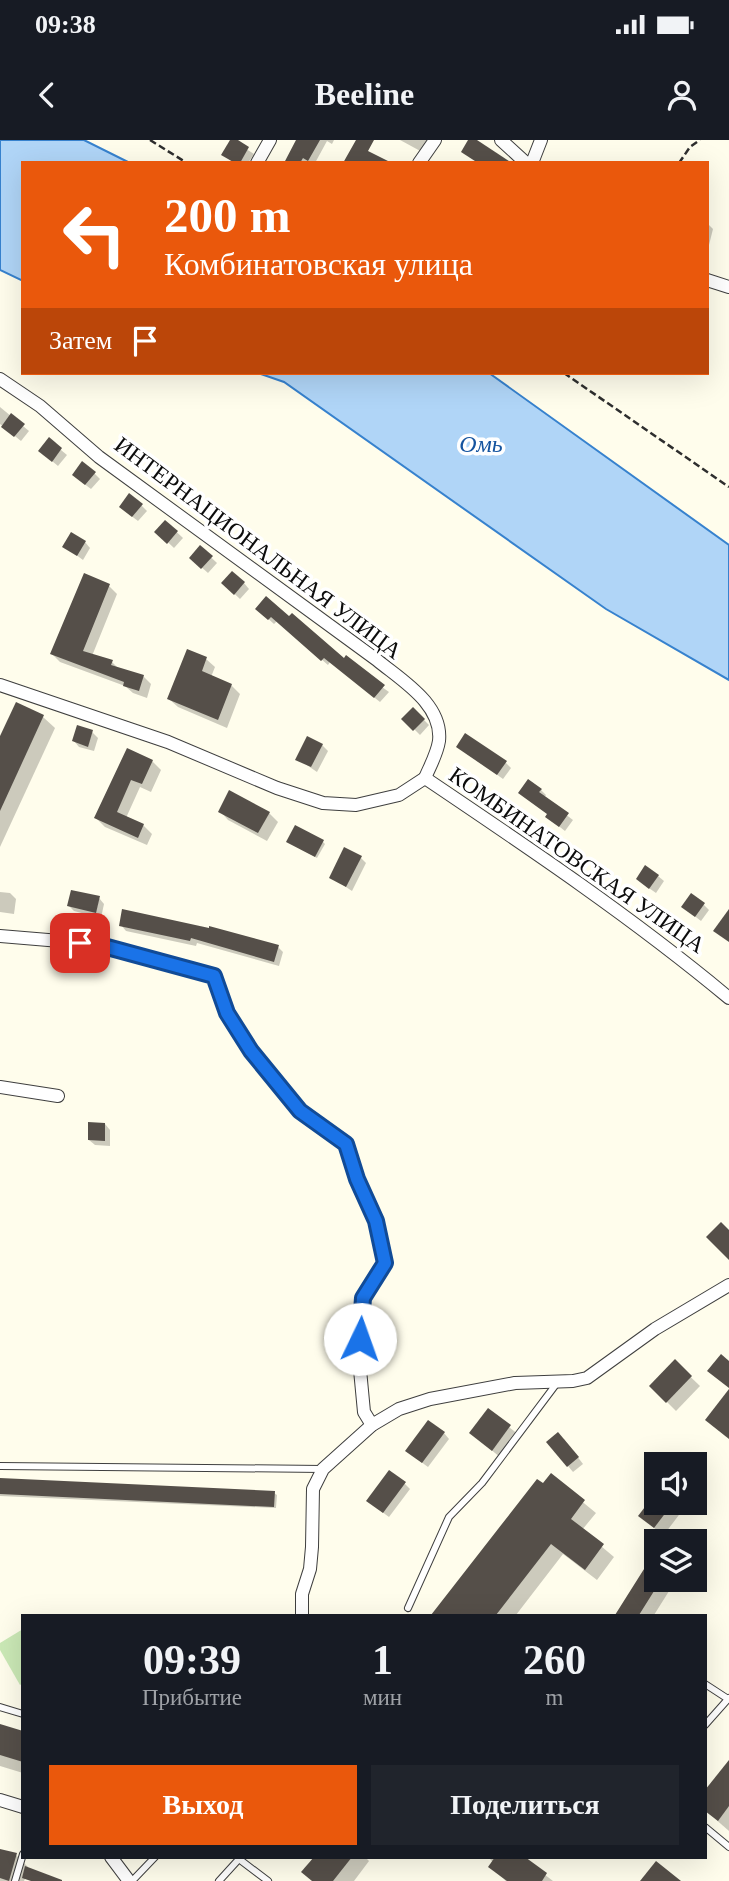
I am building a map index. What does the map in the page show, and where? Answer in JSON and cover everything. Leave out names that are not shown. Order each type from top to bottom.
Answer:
[{"type":"street","points":[[258,161],[270,140]]},
{"type":"street","points":[[420,161],[435,140]]},
{"type":"street","points":[[501,140],[524,161]]},
{"type":"street","points":[[533,161],[541,140]]},
{"type":"street","points":[[709,281],[729,287]]},
{"type":"street","name":"ИНТЕРНАЦИОНАЛЬНАЯ УЛИЦА","points":[[0,379],[40,406],[99,457],[377,660],[419,695],[436,717],[439,740],[425,778]]},
{"type":"street","name":"КОМБИНАТОВСКАЯ УЛИЦА","points":[[0,685],[168,742],[277,788],[323,803],[356,805],[399,795],[425,778],[556,866],[729,998]]},
{"type":"street","points":[[0,936],[96,944],[214,976],[227,1013],[251,1051],[300,1111],[346,1144],[357,1179],[376,1221],[385,1263],[363,1298],[359,1359],[364,1412],[372,1425]]},
{"type":"street","points":[[0,1087],[58,1096]]},
{"type":"street","points":[[302,1614],[302,1594],[310,1569],[312,1547],[313,1489],[323,1469],[372,1425],[399,1409],[430,1399],[515,1383],[557,1382],[587,1377],[655,1329],[729,1285]]},
{"type":"street","points":[[0,1800],[21,1806]]},
{"type":"street","points":[[113,1859],[131,1881]]},
{"type":"lane","points":[[408,1608],[449,1517],[482,1483],[557,1382]]},
{"type":"lane","points":[[0,1466],[323,1469]]},
{"type":"lane","points":[[707,1685],[729,1699],[707,1723]]},
{"type":"lane","points":[[0,1707],[21,1713]]},
{"type":"lane","points":[[707,1829],[729,1847]]},
{"type":"lane","points":[[15,1881],[22,1859]]},
{"type":"lane","points":[[131,1881],[153,1859]]},
{"type":"lane","points":[[219,1881],[237,1859]]},
{"type":"lane","points":[[239,1859],[268,1881]]},
{"type":"path","points":[[150,140],[184,161]]},
{"type":"path","points":[[680,161],[690,147],[700,140]]},
{"type":"path","points":[[567,375],[729,487]]},
{"type":"green space","points":[[21,1630],[20,1685],[0,1650],[0,1643]]},
{"type":"water","points":[[0,140],[84,140],[126,161],[21,161],[21,280],[0,270]]},
{"type":"water","name":"Омь","points":[[264,375],[492,375],[729,545],[729,680],[606,609],[284,382]]},
{"type":"building","points":[[230,140],[238,140],[249,147],[241,161],[232,161],[221,155]]},
{"type":"building","points":[[296,140],[320,140],[308,161],[303,158],[301,161],[285,161]]},
{"type":"building","points":[[356,140],[374,140],[368,151],[388,161],[344,161]]},
{"type":"building","points":[[468,140],[477,140],[509,161],[475,161],[461,152]]},
{"type":"building","points":[[11,413],[25,424],[14,437],[1,427]]},
{"type":"building","points":[[49,437],[62,448],[52,462],[38,451]]},
{"type":"building","points":[[82,461],[96,472],[85,485],[72,475]]},
{"type":"building","points":[[129,493],[143,504],[132,517],[119,507]]},
{"type":"building","points":[[165,520],[178,531],[167,544],[154,532]]},
{"type":"building","points":[[71,532],[86,541],[77,556],[62,547]]},
{"type":"building","points":[[200,545],[213,556],[201,569],[189,558]]},
{"type":"building","points":[[232,571],[245,582],[234,595],[221,583]]},
{"type":"building","points":[[84,573],[110,584],[83,651],[113,660],[111,665],[144,675],[139,691],[123,686],[124,682],[50,654]]},
{"type":"building","points":[[266,596],[289,616],[292,613],[344,658],[346,655],[385,685],[374,698],[324,658],[321,661],[271,617],[268,620],[255,609]]},
{"type":"building","points":[[187,649],[207,657],[202,671],[232,684],[218,720],[167,699]]},
{"type":"building","points":[[16,702],[44,715],[0,811],[0,736]]},
{"type":"building","points":[[413,707],[425,719],[413,731],[401,719]]},
{"type":"building","points":[[77,725],[93,730],[88,747],[72,741]]},
{"type":"building","points":[[465,733],[507,761],[497,775],[456,747]]},
{"type":"building","points":[[307,736],[323,744],[311,767],[295,760]]},
{"type":"building","points":[[127,748],[153,760],[142,784],[131,780],[117,812],[144,824],[138,838],[94,818]]},
{"type":"building","points":[[528,779],[542,789],[539,792],[569,813],[559,827],[545,817],[547,814],[518,793]]},
{"type":"building","points":[[229,790],[270,812],[258,833],[218,812]]},
{"type":"building","points":[[295,825],[324,840],[315,857],[286,842]]},
{"type":"building","points":[[344,847],[362,856],[346,887],[329,878]]},
{"type":"building","points":[[645,865],[659,875],[649,889],[636,879]]},
{"type":"building","points":[[71,890],[100,896],[96,913],[67,906]]},
{"type":"building","points":[[691,893],[705,903],[695,917],[681,907]]},
{"type":"building","points":[[122,909],[209,926],[279,945],[274,962],[191,938],[190,941],[119,926]]},
{"type":"building","points":[[729,909],[729,942],[713,931]]},
{"type":"building","points":[[88,1122],[105,1123],[105,1141],[88,1140]]},
{"type":"building","points":[[721,1222],[729,1230],[729,1260],[706,1237]]},
{"type":"building","points":[[721,1354],[729,1361],[729,1388],[707,1371]]},
{"type":"building","points":[[675,1359],[692,1376],[666,1403],[649,1386]]},
{"type":"building","points":[[729,1389],[729,1439],[705,1420]]},
{"type":"building","points":[[488,1408],[511,1425],[492,1451],[469,1433]]},
{"type":"building","points":[[428,1420],[445,1432],[422,1463],[405,1451]]},
{"type":"building","points":[[558,1432],[579,1457],[567,1467],[546,1442]]},
{"type":"building","points":[[389,1470],[406,1482],[383,1513],[366,1501]]},
{"type":"building","points":[[551,1473],[585,1500],[571,1519],[604,1544],[585,1570],[551,1544],[497,1614],[432,1614],[537,1479],[543,1483]]},
{"type":"building","points":[[0,1478],[275,1491],[274,1507],[0,1494]]},
{"type":"building","points":[[644,1508],[644,1515],[664,1515],[654,1528],[638,1516]]},
{"type":"building","points":[[644,1569],[644,1592],[653,1592],[640,1614],[616,1614]]},
{"type":"building","points":[[0,1724],[21,1730],[21,1761],[0,1755]]},
{"type":"building","points":[[729,1760],[729,1806],[718,1821],[707,1813],[707,1788]]},
{"type":"building","points":[[0,1849],[17,1853],[9,1881],[0,1878]]},
{"type":"building","points":[[312,1859],[350,1859],[333,1881],[312,1881],[301,1872]]},
{"type":"building","points":[[494,1859],[528,1859],[547,1873],[542,1881],[507,1881],[488,1867]]},
{"type":"building","points":[[656,1861],[681,1881],[640,1881]]},
{"type":"building","points":[[25,1866],[62,1881],[31,1881],[22,1878]]},
{"type":"route","points":[[80,943],[96,944],[214,976],[227,1013],[251,1051],[300,1111],[346,1144],[357,1179],[376,1221],[385,1263],[363,1298],[360,1339]]}]
